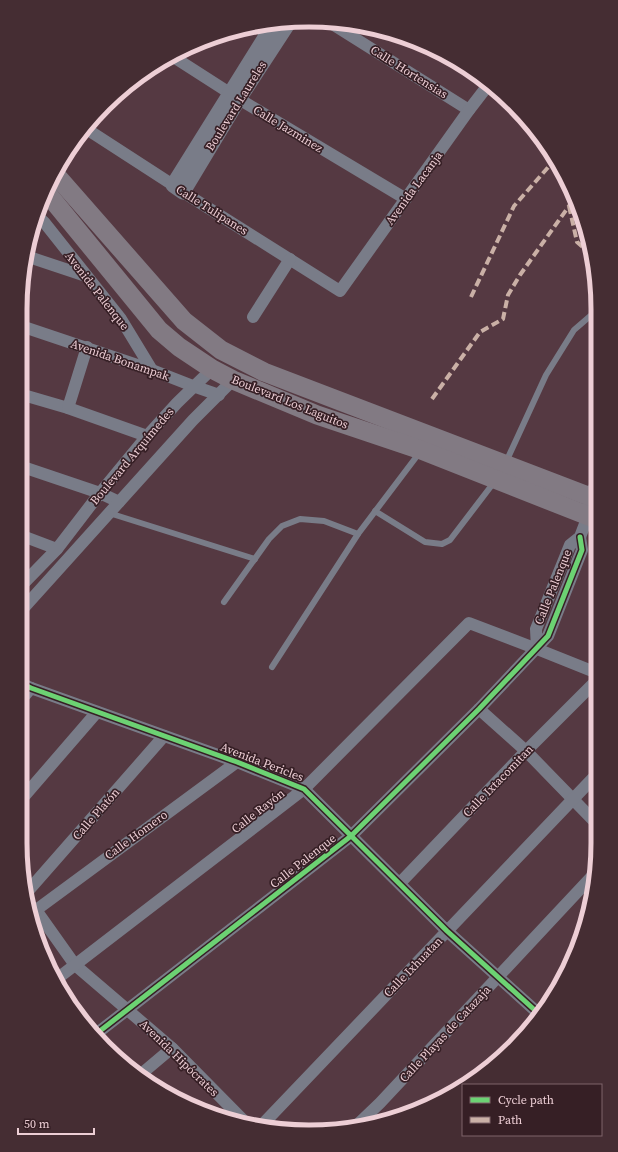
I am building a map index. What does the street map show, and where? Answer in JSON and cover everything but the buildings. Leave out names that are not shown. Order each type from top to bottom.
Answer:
[{"type":"main road","name":"Boulevard Los Laguitos","points":[[59,179],[184,321],[220,350],[264,372],[501,472],[591,517]]},
{"type":"main road","name":"Boulevard Los Laguitos","points":[[50,197],[159,330],[179,347],[212,369],[233,380],[317,415],[421,450],[501,472],[591,492]]},
{"type":"main road","points":[[89,245],[110,237]]},
{"type":"street","name":"Boulevard Laureles","points":[[178,188],[234,96],[285,28]]},
{"type":"street","points":[[234,96],[271,29]]},
{"type":"street","name":"Calle Hortensias","points":[[339,29],[470,110]]},
{"type":"street","name":"Calle Jazminez","points":[[178,60],[234,96],[406,199]]},
{"type":"street","name":"Avenida Lacanja","points":[[340,291],[485,89]]},
{"type":"street","name":"Calle Tulipanes","points":[[90,131],[340,291]]},
{"type":"street","name":"Avenida Palenque","points":[[41,220],[121,319],[152,370]]},
{"type":"street","points":[[31,258],[86,276]]},
{"type":"street","points":[[253,317],[290,260]]},
{"type":"street","name":"Avenida Bonampak","points":[[27,328],[87,347],[219,395]]},
{"type":"street","points":[[68,408],[87,347]]},
{"type":"street","name":"Boulevard Arquímedes","points":[[27,580],[57,549],[100,492],[147,436],[193,386],[212,369]]},
{"type":"street","name":"Boulevard Arquímedes","points":[[27,604],[193,420],[233,380]]},
{"type":"street","points":[[27,396],[68,408],[147,436]]},
{"type":"street","points":[[27,468],[100,492],[118,502]]},
{"type":"street","name":"Calle Palenque","points":[[99,1031],[351,836],[537,649],[536,629],[570,545],[580,537],[591,520]]},
{"type":"street","points":[[27,538],[57,549]]},
{"type":"street","name":"Calle Rayón","points":[[61,976],[304,789],[469,623],[537,649]]},
{"type":"street","points":[[537,649],[591,672]]},
{"type":"street","name":"Avenida Pericles","points":[[27,685],[237,762],[304,789],[447,931],[536,1011]]},
{"type":"street","name":"Calle Ixtacomitan","points":[[400,883],[526,751],[591,686]]},
{"type":"street","points":[[479,709],[526,751],[591,818]]},
{"type":"street","points":[[27,793],[97,712]]},
{"type":"street","name":"Calle Platón","points":[[30,888],[164,736]]},
{"type":"street","name":"Calle Homero","points":[[35,909],[237,762]]},
{"type":"street","name":"Calle Ixhuatan","points":[[265,1122],[591,780]]},
{"type":"street","name":"Calle Playas de Catazaja","points":[[362,1120],[380,1103],[589,879]]},
{"type":"street","name":"Avenida Hipócrates","points":[[37,915],[75,965],[172,1048],[239,1116]]},
{"type":"street","points":[[144,1072],[172,1048]]},
{"type":"lane","points":[[375,511],[425,542],[442,544],[450,540],[501,472],[546,376],[574,330],[591,315]]},
{"type":"lane","points":[[272,667],[358,534],[421,450]]},
{"type":"lane","points":[[109,513],[255,559]]},
{"type":"lane","points":[[224,602],[269,539],[282,526],[300,519],[324,521],[358,534]]},
{"type":"marked path","points":[[471,297],[514,206],[551,164]]},
{"type":"marked path","points":[[432,399],[480,332],[503,319],[508,295],[520,275],[571,203]]},
{"type":"marked path","points":[[569,206],[577,242],[584,248]]},
{"type":"cycle path","points":[[99,1031],[351,836],[479,709],[548,636],[582,550],[580,537]]},
{"type":"cycle path","points":[[27,686],[237,762],[304,789],[447,931],[536,1011]]}]
